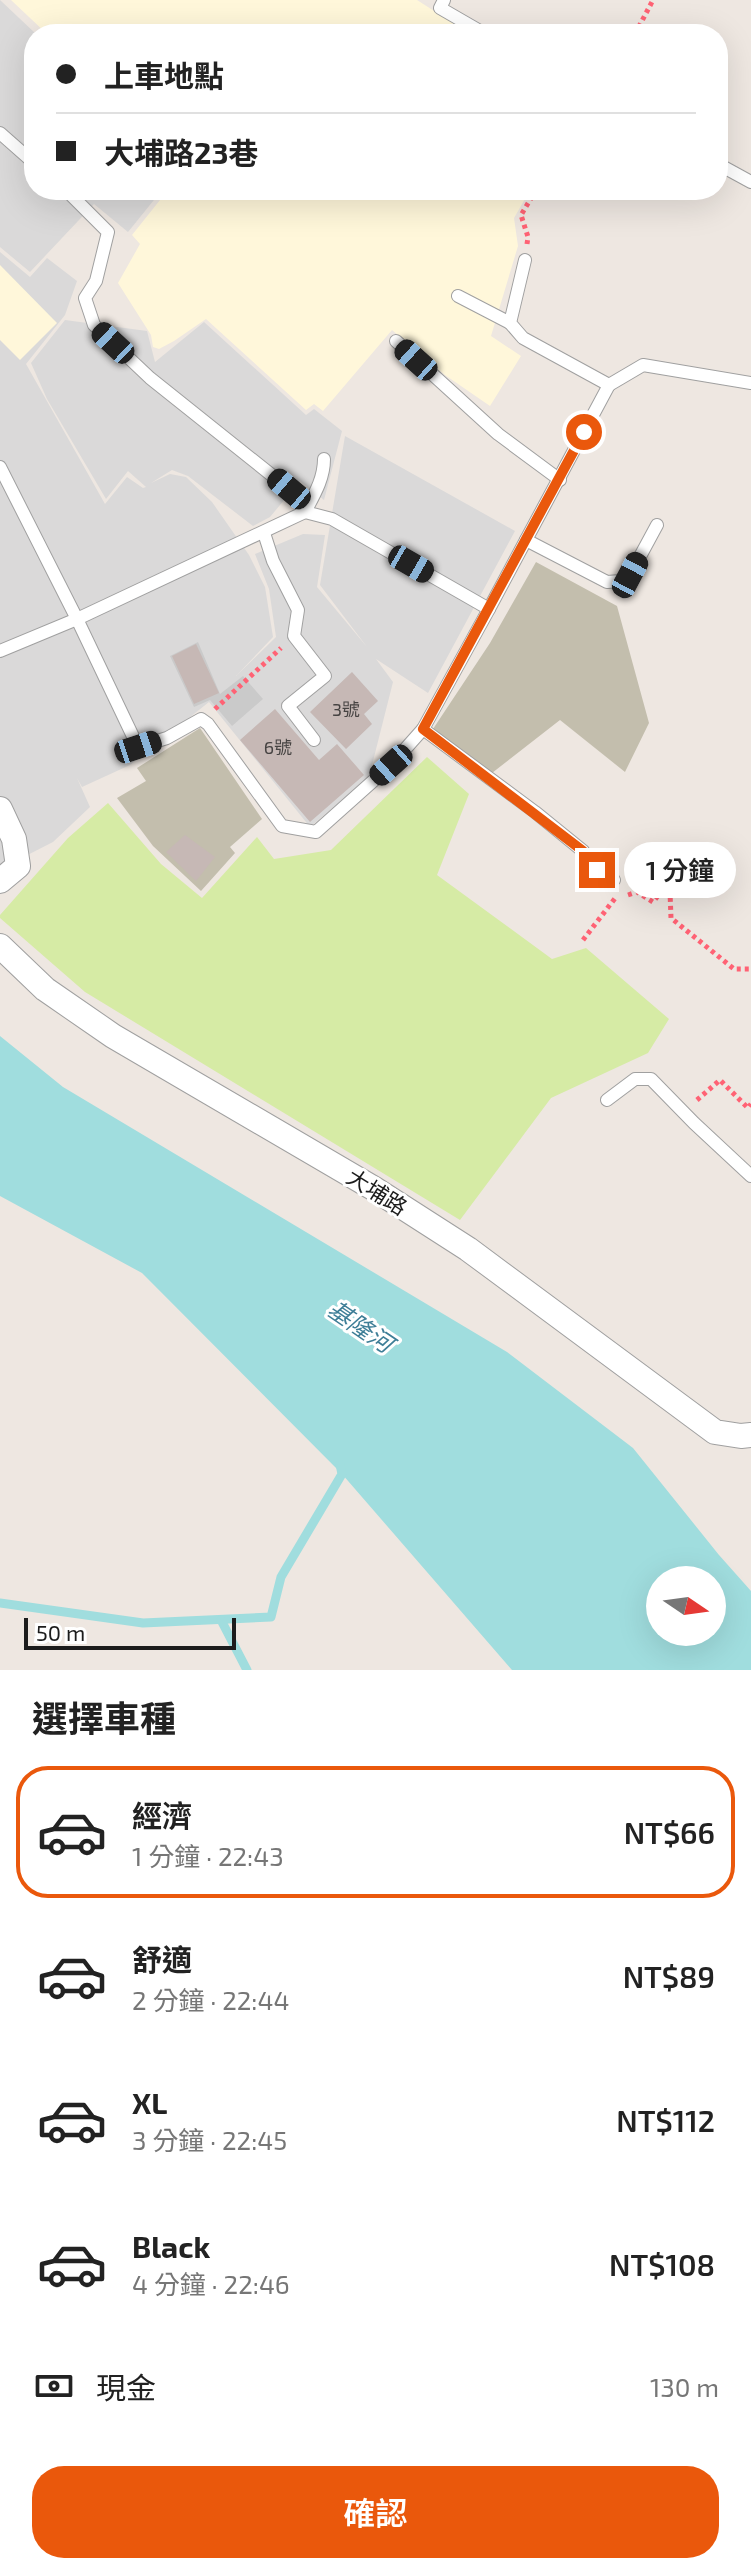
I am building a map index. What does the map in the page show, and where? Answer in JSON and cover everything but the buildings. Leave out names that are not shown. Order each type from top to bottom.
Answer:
[{"type":"street","points":[[0,809],[14,839],[18,866],[0,881]]},
{"type":"street","name":"大埔路","points":[[0,946],[45,989],[113,1036],[360,1181],[468,1249],[715,1432],[751,1435]]},
{"type":"lane","points":[[442,4],[471,24]]},
{"type":"lane","points":[[0,133],[24,154]]},
{"type":"lane","points":[[728,169],[751,182]]},
{"type":"lane","points":[[76,200],[108,232],[96,281],[85,298],[94,325],[150,378],[289,489],[305,512],[332,519],[489,609]]},
{"type":"lane","points":[[510,323],[525,260]]},
{"type":"lane","points":[[458,296],[510,323],[523,338],[609,385]]},
{"type":"lane","points":[[396,341],[498,434],[560,480]]},
{"type":"lane","points":[[0,467],[138,747],[167,738],[201,719],[208,724],[282,826],[316,832],[391,765],[423,729],[609,385],[643,365],[751,383]]},
{"type":"lane","points":[[0,651],[77,619],[305,512],[324,470],[324,459]]},
{"type":"lane","points":[[526,540],[607,582],[621,581],[630,575],[657,525]]},
{"type":"lane","points":[[264,533],[273,561],[298,610],[294,636],[325,676],[288,706],[314,740]]},
{"type":"lane","points":[[423,729],[535,812],[583,851],[597,870],[614,880]]},
{"type":"lane","points":[[607,1100],[635,1079],[651,1079],[751,1176]]},
{"type":"path","points":[[640,24],[653,0]]},
{"type":"path","points":[[525,260],[528,237],[521,215],[530,200]]},
{"type":"path","points":[[208,724],[210,713],[294,636]]},
{"type":"path","points":[[583,940],[621,890],[628,895],[637,892],[653,902],[661,892],[670,892],[671,918],[734,969],[751,969]]},
{"type":"path","points":[[684,1112],[720,1080],[748,1108],[751,1104]]},
{"type":"shaded area","points":[[0,0],[25,24],[24,200],[154,200],[128,232],[94,204],[30,272],[0,247]]},
{"type":"shaded area","points":[[11,0],[417,0],[454,24],[36,24]]},
{"type":"shaded area","points":[[160,200],[524,200],[514,218],[518,246],[491,336],[521,356],[490,406],[445,375],[392,330],[323,411],[314,404],[306,410],[206,319],[159,349],[153,347],[151,335],[118,283],[140,244],[132,235]]},
{"type":"shaded area","points":[[0,252],[30,277],[47,258],[77,281],[65,315],[26,364],[105,504],[127,477],[146,487],[128,471],[106,499],[47,399],[31,363],[65,320],[147,331],[155,362],[204,322],[306,415],[314,409],[342,431],[324,500],[300,481],[270,517],[253,526],[188,476],[172,470],[151,483],[170,474],[186,477],[212,502],[249,555],[265,587],[273,637],[236,676],[276,637],[269,589],[255,554],[303,534],[325,535],[317,587],[367,647],[320,585],[345,436],[515,531],[428,693],[376,659],[393,682],[369,777],[310,827],[209,702],[130,765],[82,787],[77,778],[90,807],[53,842],[0,869]]},
{"type":"shaded area","points":[[0,265],[57,323],[20,360],[0,340]]},
{"type":"shaded area","points":[[536,562],[617,606],[649,723],[625,772],[560,720],[492,773],[433,729],[490,643]]},
{"type":"shaded area","points":[[198,642],[220,694],[243,676],[263,699],[232,726],[210,700],[194,707],[170,656]]},
{"type":"shaded area","points":[[200,728],[262,819],[230,847],[235,853],[201,891],[153,846],[117,798],[146,781],[137,768]]},
{"type":"green space","points":[[427,757],[469,794],[437,875],[552,959],[586,948],[669,1019],[648,1053],[551,1098],[460,1220],[85,992],[0,918],[68,838],[108,803],[161,864],[202,898],[257,837],[274,859],[331,850]]},
{"type":"water","name":"基隆河","points":[[0,1036],[63,1087],[507,1352],[633,1448],[751,1591],[751,1670],[512,1670],[342,1474],[142,1273],[0,1196]]},
{"type":"waterway","points":[[0,1603],[143,1623],[271,1617],[281,1577],[342,1474],[340,1464]]},
{"type":"waterway","points":[[221,1620],[247,1670]]},
{"type":"route","points":[[584,432],[423,729],[535,812],[583,851],[597,870]]}]
